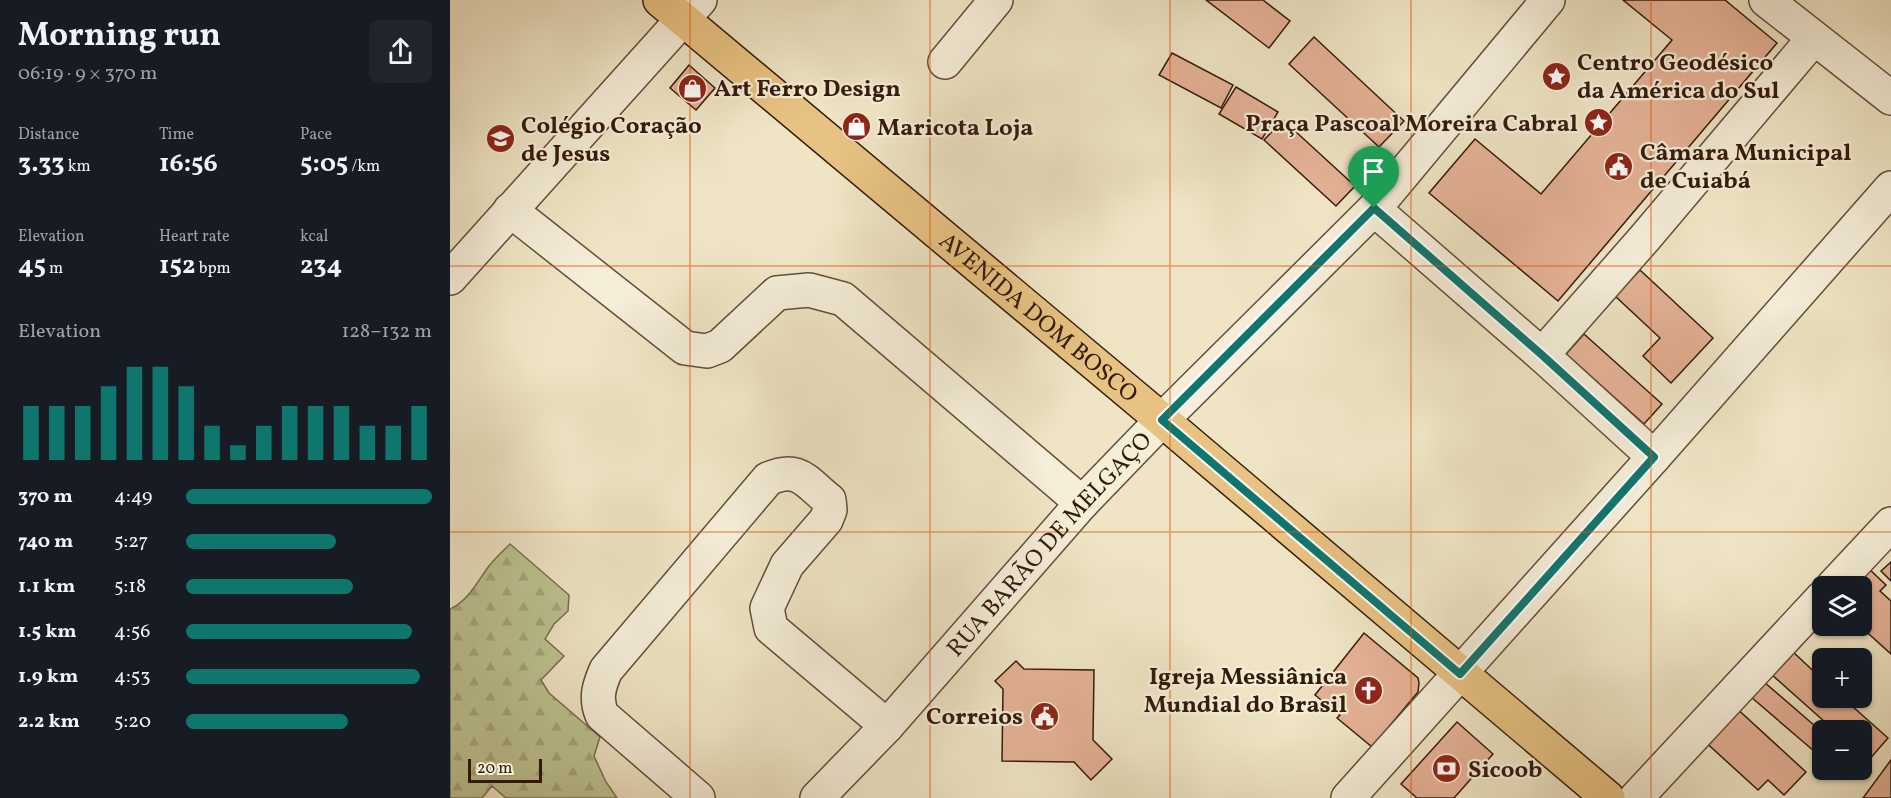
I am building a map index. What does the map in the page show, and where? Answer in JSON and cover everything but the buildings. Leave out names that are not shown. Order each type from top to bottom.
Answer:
[{"type":"main road","name":"AVENIDA DOM BOSCO","points":[[681,6],[1162,420],[1608,798]]},
{"type":"street","points":[[945,62],[996,0]]},
{"type":"street","name":"RUA BARÃO DE MELGAÇO","points":[[817,798],[887,726],[1082,503],[1374,208],[1548,0]]},
{"type":"street","points":[[1766,0],[1891,98]]},
{"type":"street","points":[[450,278],[681,6]]},
{"type":"street","points":[[1542,355],[1644,239],[1814,38]]},
{"type":"street","points":[[1348,798],[1654,457],[1891,188]]},
{"type":"street","points":[[1374,208],[1654,457]]},
{"type":"street","points":[[510,210],[685,348],[707,351],[720,346],[777,293],[809,290],[843,299],[1082,503]]},
{"type":"street","points":[[698,798],[602,715],[597,703],[598,687],[606,670],[760,488],[768,479],[781,473],[796,473],[829,500],[830,510],[826,520],[787,565],[767,608],[771,628],[887,726]]},
{"type":"street","points":[[1842,576],[1891,524]]},
{"type":"street","points":[[1636,798],[1812,609]]},
{"type":"green space","points":[[510,544],[569,595],[568,611],[554,624],[545,639],[564,656],[541,680],[549,693],[600,737],[594,756],[606,782],[617,798],[506,798],[492,786],[482,798],[450,798],[450,609],[468,596],[491,563]]},
{"type":"place","name":"Centro Geodésico da América do Sul","points":[[1556,76]]},
{"type":"place","name":"Art Ferro Design","points":[[693,88]]},
{"type":"place","name":"Praça Pascoal Moreira Cabral","points":[[1599,123]]},
{"type":"place","name":"Maricota Loja","points":[[856,127]]},
{"type":"place","name":"Colégio Coração de Jesus","points":[[500,139]]},
{"type":"place","name":"Câmara Municipal de Cuiabá","points":[[1619,166]]},
{"type":"place","name":"Igreja Messiânica Mundial do Brasil","points":[[1368,690]]},
{"type":"place","name":"Correios","points":[[1044,716]]},
{"type":"place","name":"Sicoob","points":[[1447,769]]},
{"type":"route","points":[[1374,208],[1654,457],[1460,674],[1162,420],[1374,208]]}]
